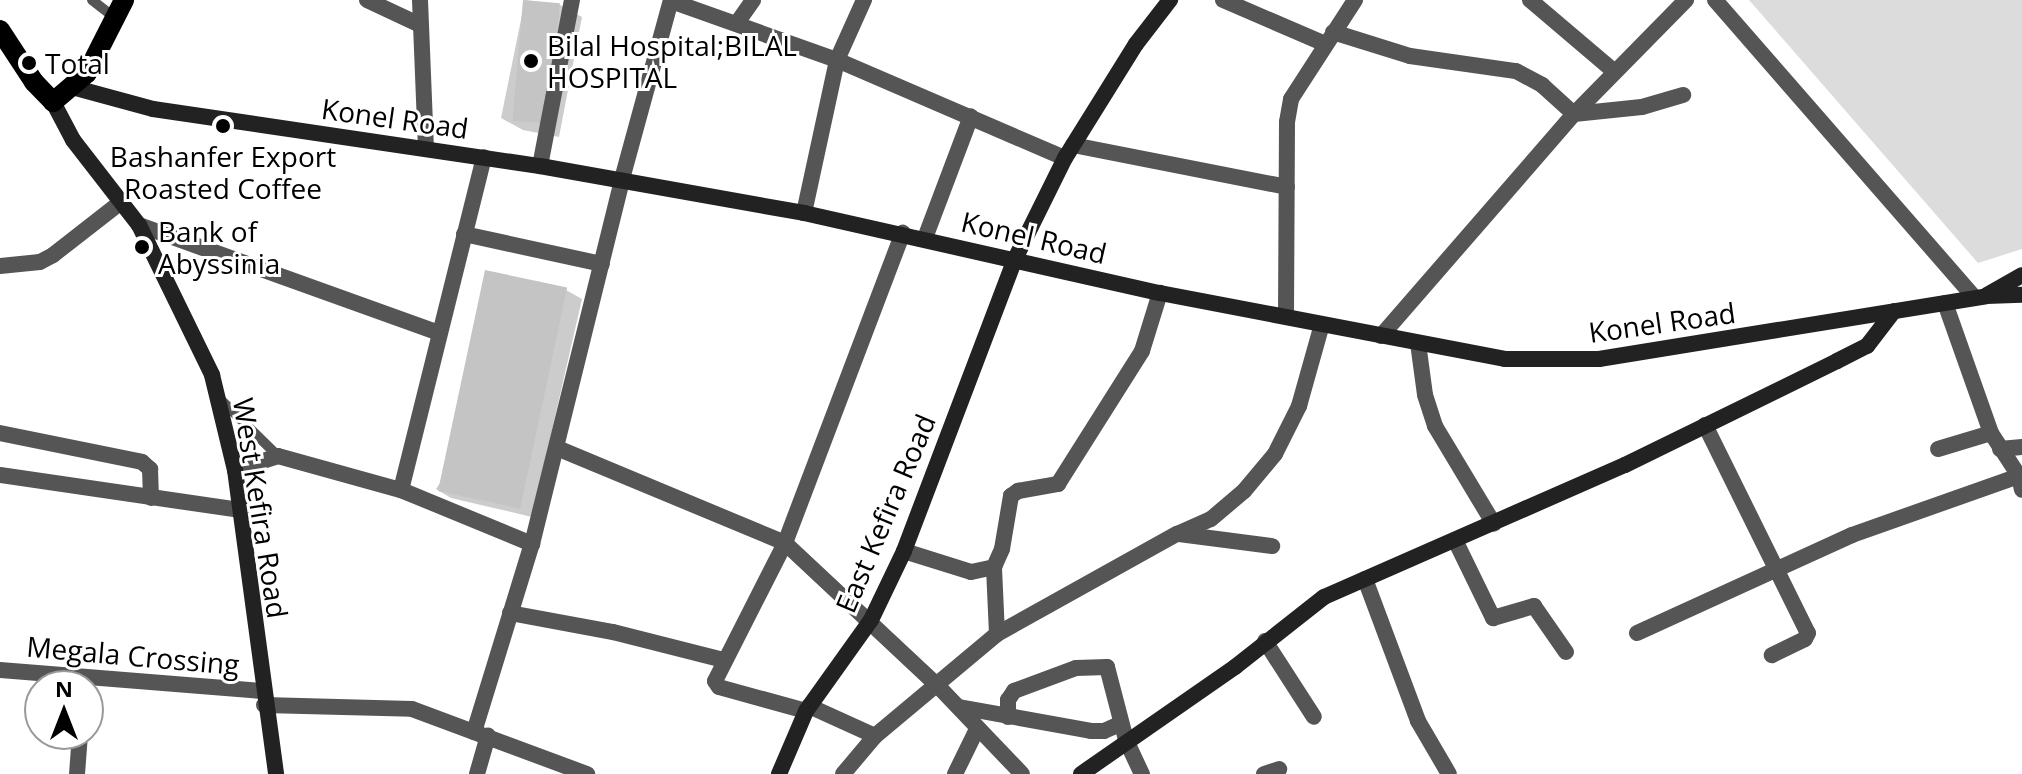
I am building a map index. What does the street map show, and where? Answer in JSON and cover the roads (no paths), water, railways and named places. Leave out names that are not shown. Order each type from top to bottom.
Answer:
[{"type":"main road","name":"East Kefira Road","points":[[779,774],[807,708],[871,620],[904,551],[1015,259],[1069,151],[1136,44],[1170,0]]},
{"type":"main road","points":[[0,30],[34,82],[53,102],[87,73],[120,9]]},
{"type":"main road","name":"Konel Road","points":[[72,87],[153,109],[622,179],[804,213],[1160,293],[1286,314],[1322,324],[1505,359],[1599,359],[1980,297]]},
{"type":"main road","name":"West Kefira Road","points":[[53,102],[73,140],[139,225],[199,345],[219,398],[235,470],[263,698],[276,774]]},
{"type":"main road","points":[[1980,297],[2022,275]]},
{"type":"main road","points":[[1980,297],[2022,295]]},
{"type":"main road","points":[[1081,774],[1123,732],[1235,667],[1324,597],[1494,524],[1867,346],[1894,311]]},
{"type":"street","points":[[367,0],[418,24]]},
{"type":"street","points":[[420,0],[418,24],[426,148]]},
{"type":"street","points":[[540,166],[572,0]]},
{"type":"street","points":[[477,774],[481,734],[510,613],[532,544],[622,179],[671,0],[837,60],[971,116],[1069,151],[1287,187]]},
{"type":"street","points":[[737,23],[753,0]]},
{"type":"street","points":[[804,213],[837,60],[864,0]]},
{"type":"street","points":[[1223,0],[1329,38],[1410,56],[1516,71],[1542,85],[1574,114],[1642,107],[1683,95]]},
{"type":"street","points":[[1286,314],[1287,122],[1291,99],[1355,0]]},
{"type":"street","points":[[1530,0],[1615,72]]},
{"type":"street","points":[[1381,336],[1574,114],[1686,0]]},
{"type":"street","points":[[1715,0],[1980,297]]},
{"type":"street","points":[[925,238],[971,116]]},
{"type":"street","points":[[401,490],[484,157]]},
{"type":"street","points":[[0,266],[40,262],[121,202]]},
{"type":"street","points":[[139,225],[439,333]]},
{"type":"street","points":[[875,736],[807,708],[716,686],[716,676],[785,543],[903,233]]},
{"type":"street","points":[[464,234],[602,264]]},
{"type":"street","points":[[997,634],[994,567],[1002,549],[1011,496],[1018,491],[1058,484],[1142,351],[1160,293]]},
{"type":"street","points":[[1637,633],[1895,518],[2020,483],[1991,433],[1945,303]]},
{"type":"street","points":[[843,774],[875,736],[997,634],[1177,534],[1211,519],[1244,491],[1275,454],[1299,406],[1322,324]]},
{"type":"street","points":[[1418,343],[1425,395],[1435,426],[1494,524]]},
{"type":"street","points":[[1705,425],[1779,568],[1808,636],[1772,655]]},
{"type":"street","points":[[0,433],[142,462],[150,469],[151,498]]},
{"type":"street","points":[[1938,449],[1991,433]]},
{"type":"street","points":[[2000,449],[2022,447]]},
{"type":"street","points":[[557,448],[785,543],[871,620],[1022,774]]},
{"type":"street","points":[[235,470],[278,456],[401,490],[532,544]]},
{"type":"street","points":[[0,475],[239,510]]},
{"type":"street","points":[[1177,534],[1272,546]]},
{"type":"street","points":[[1455,540],[1493,618],[1534,606],[1566,652]]},
{"type":"street","points":[[904,551],[971,572],[994,567]]},
{"type":"street","points":[[1365,579],[1418,721],[1449,774]]},
{"type":"street","points":[[510,613],[613,632],[724,660]]},
{"type":"street","points":[[1265,641],[1314,717]]},
{"type":"street","points":[[1008,717],[1008,700],[1014,691],[1076,668],[1103,666],[1109,670],[1123,732],[1142,774]]},
{"type":"street","name":"Megala Crossing","points":[[0,670],[24,673]]},
{"type":"street","name":"Megala Crossing","points":[[104,684],[412,709],[578,772]]},
{"type":"street","points":[[959,707],[1091,731],[1123,732]]},
{"type":"street","points":[[955,774],[977,729]]},
{"type":"street","points":[[77,774],[79,750]]},
{"type":"lane","points":[[92,0],[120,9]]},
{"type":"lane","points":[[219,398],[278,456]]},
{"type":"place","name":"Bilal Hospital;BILAL HOSPITAL","points":[[531,61]]},
{"type":"place","name":"Total","points":[[29,63]]},
{"type":"place","name":"Bashanfer Export Roasted Coffee","points":[[223,126]]},
{"type":"place","name":"Bank of Abyssinia","points":[[142,247]]}]
